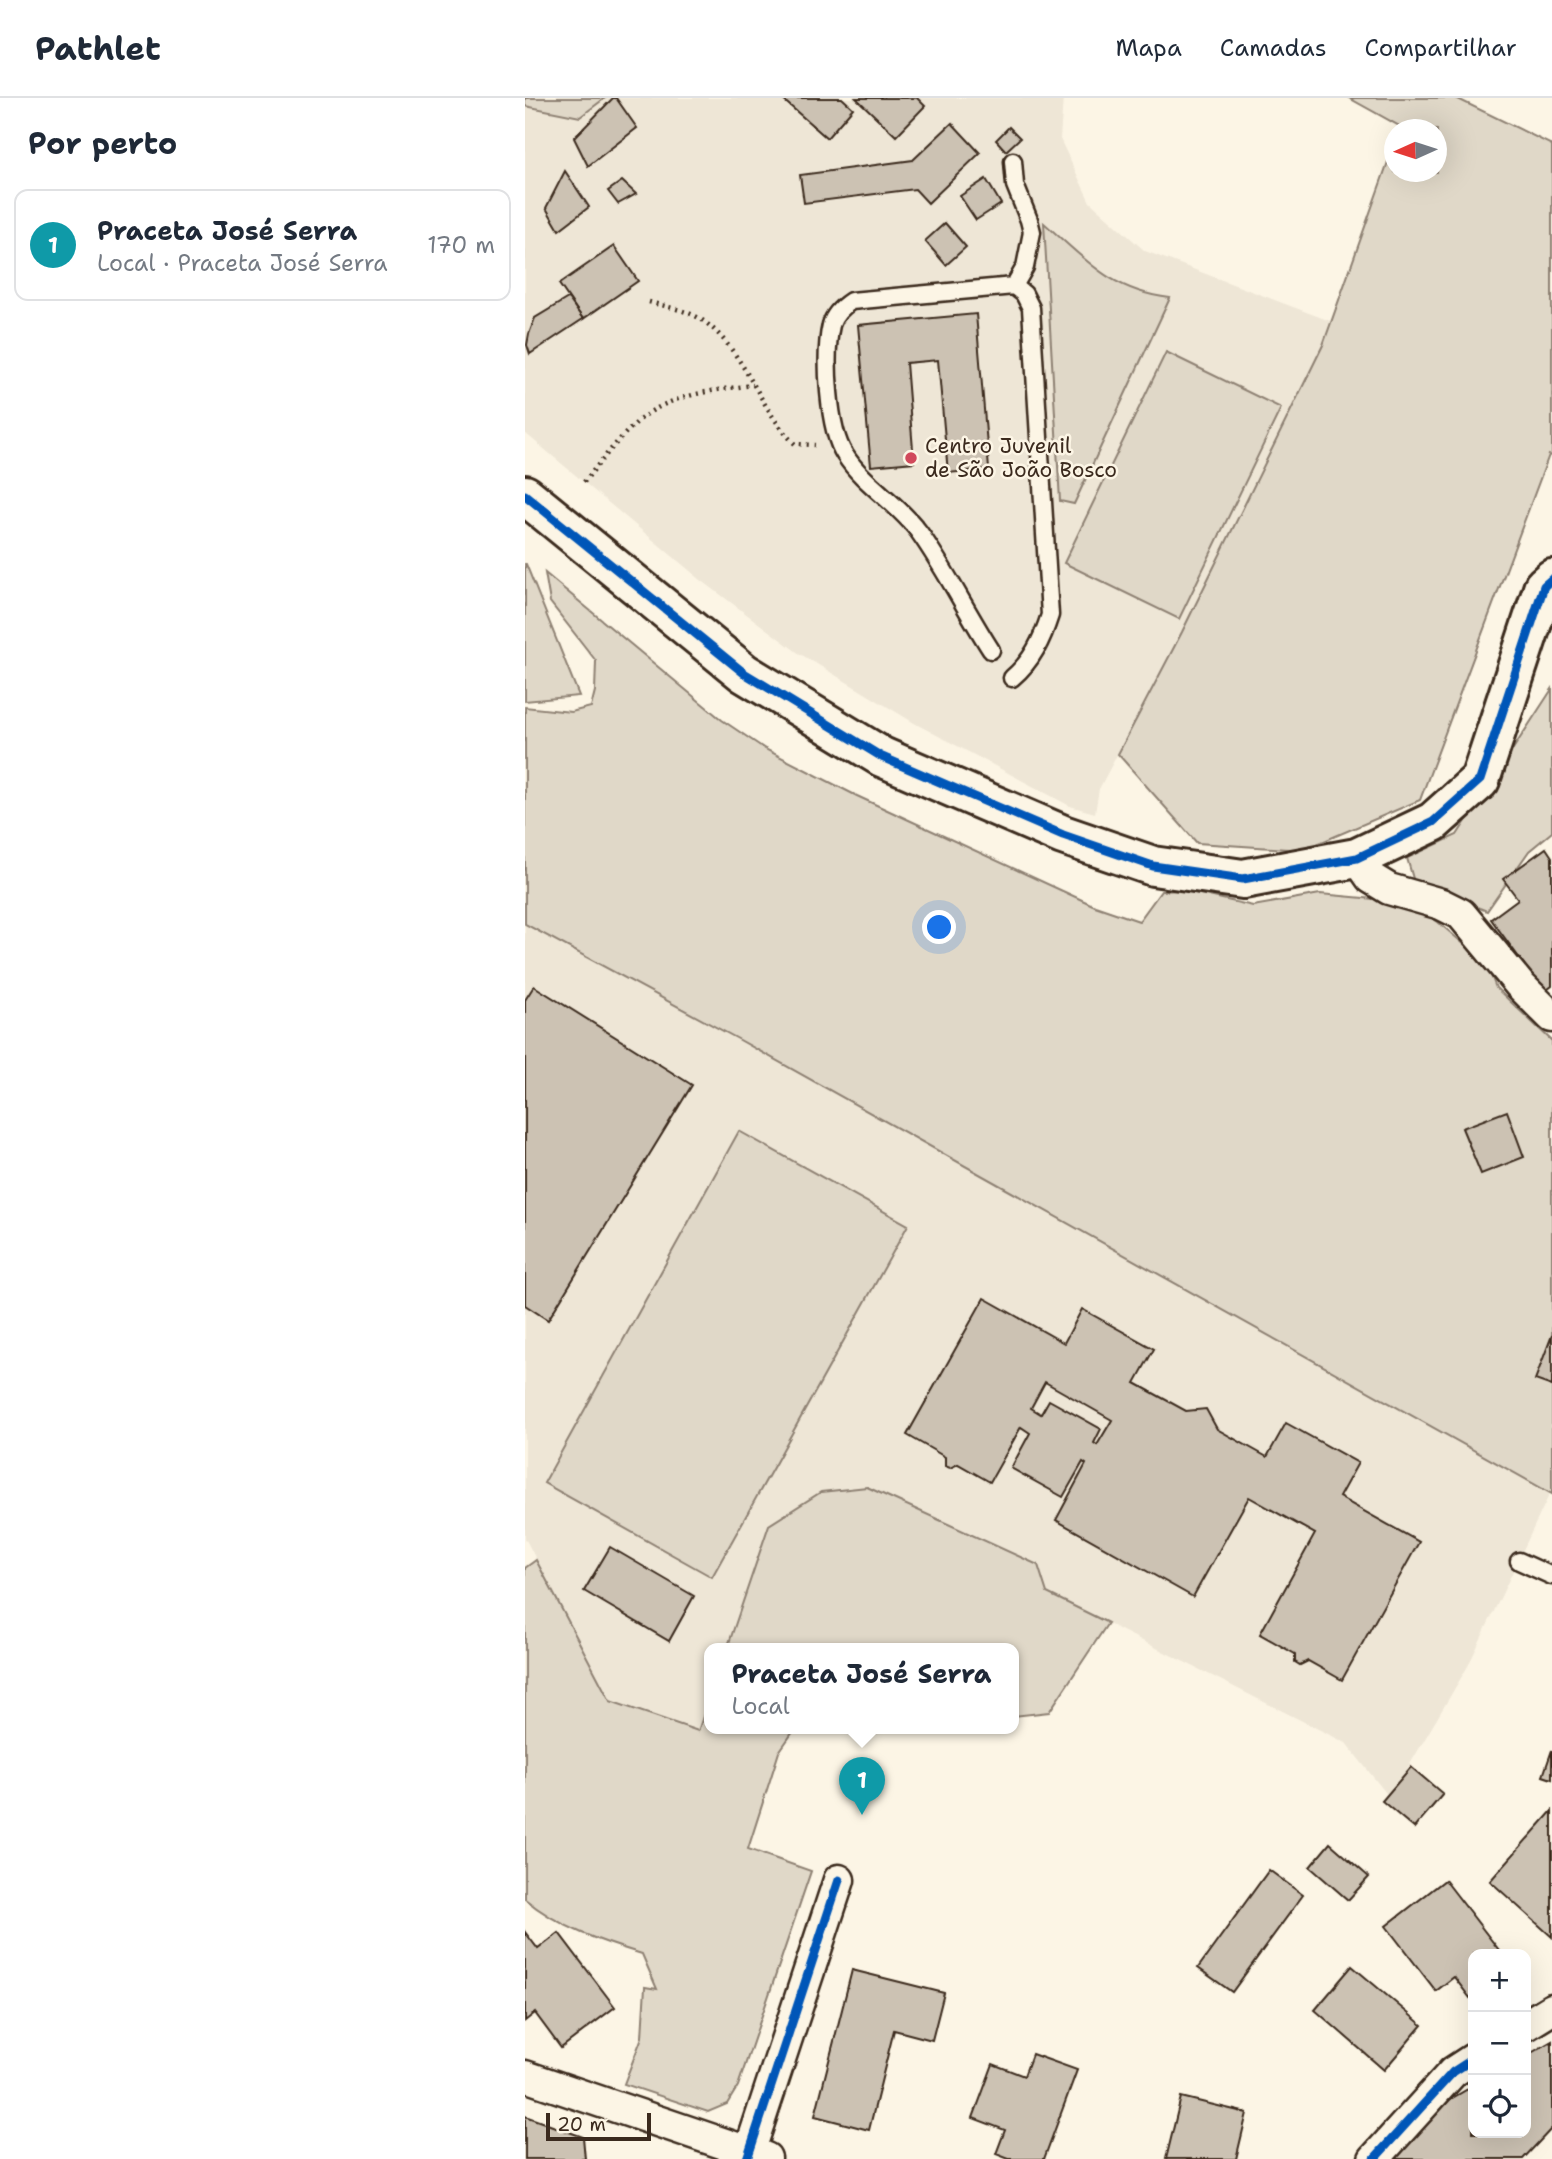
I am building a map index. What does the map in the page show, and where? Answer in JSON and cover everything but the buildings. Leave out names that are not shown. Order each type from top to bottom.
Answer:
[{"type":"street","points":[[525,495],[744,673],[883,758],[1063,835],[1153,866],[1243,879],[1357,858],[1433,822],[1480,780],[1544,586],[1552,579]]},
{"type":"street","points":[[1357,858],[1371,878],[1389,889],[1441,904],[1461,914],[1519,984],[1552,1017]]},
{"type":"street","points":[[525,2076],[755,2157],[839,1880]]},
{"type":"street","points":[[1531,2022],[1552,2009]]},
{"type":"street","points":[[1374,2159],[1453,2072],[1468,2062]]},
{"type":"lane","points":[[1013,162],[1015,185],[1030,220],[1032,232],[1025,267],[1014,286]]},
{"type":"lane","points":[[991,650],[917,529],[845,456],[837,439],[832,417],[828,358],[832,323],[840,309],[851,301],[1014,286],[1024,294],[1031,308],[1050,615],[1044,634],[1028,665],[1012,678]]},
{"type":"lane","points":[[1519,1561],[1552,1576]]},
{"type":"path","points":[[649,302],[683,311],[704,321],[727,344],[779,428],[795,444],[819,444],[837,439]]},
{"type":"path","points":[[584,482],[615,444],[644,416],[668,404],[701,393],[753,385]]},
{"type":"shaded area","points":[[525,98],[605,98],[580,117],[525,106]]},
{"type":"shaded area","name":"Centro Juvenil de São João Bosco","points":[[603,98],[1063,98],[1060,139],[1090,202],[1145,251],[1330,321],[1323,345],[1182,632],[1099,789],[1095,813],[1070,806],[916,724],[797,652],[701,580],[525,433],[525,106],[580,117]]},
{"type":"shaded area","points":[[1349,98],[1456,98],[1552,145],[1552,456],[1549,455],[1420,800],[1303,850],[1197,843],[1118,754],[1182,632],[1323,345],[1384,173],[1384,182],[1447,182],[1447,119],[1387,119]]},
{"type":"shaded area","points":[[1044,223],[1087,261],[1115,281],[1131,289],[1170,298],[1074,504],[1060,501]]},
{"type":"shaded area","points":[[1166,352],[1281,408],[1179,619],[1064,563]]},
{"type":"shaded area","points":[[526,564],[579,696],[525,701]]},
{"type":"shaded area","points":[[545,573],[722,720],[765,749],[857,796],[1095,906],[1139,921],[1161,891],[1182,890],[1253,906],[1320,894],[1407,902],[1438,922],[1486,963],[1496,988],[1552,1041],[1552,1494],[738,1039],[525,924],[525,707],[571,712],[591,707],[595,691],[596,661],[550,602]]},
{"type":"shaded area","points":[[1552,689],[1552,832],[1529,851],[1487,911],[1414,882],[1407,858],[1457,835]]},
{"type":"shaded area","points":[[525,924],[738,1039],[1550,1493],[1468,1666],[1390,1798],[1346,1743],[1047,1593],[769,1525],[729,1643],[704,1643],[704,1714],[698,1731],[610,1701],[525,1538]]},
{"type":"shaded area","points":[[739,1131],[908,1225],[712,1577],[544,1483]]},
{"type":"shaded area","points":[[867,1487],[1038,1565],[1047,1593],[1108,1623],[1049,1712],[1019,1715],[1019,1643],[729,1643],[769,1525],[821,1492]]},
{"type":"shaded area","points":[[536,1560],[610,1701],[698,1731],[704,1714],[704,1734],[792,1734],[779,1752],[748,1849],[811,1871],[738,2086],[727,2104],[708,2112],[624,2084],[642,2037],[645,1987],[657,1989],[642,1954],[566,1926],[525,1899],[525,1568]]},
{"type":"cycle path","points":[[525,495],[744,673],[882,757],[1063,835],[1153,866],[1243,879],[1357,858],[1433,822],[1480,780],[1544,586],[1552,579]]},
{"type":"cycle path","points":[[747,2159],[839,1880]]},
{"type":"cycle path","points":[[1374,2159],[1453,2072],[1468,2062]]},
{"type":"place","name":"Centro Juvenil de São João Bosco","points":[[911,458]]},
{"type":"place","name":"Praceta José Serra","points":[[862,1815]]}]
